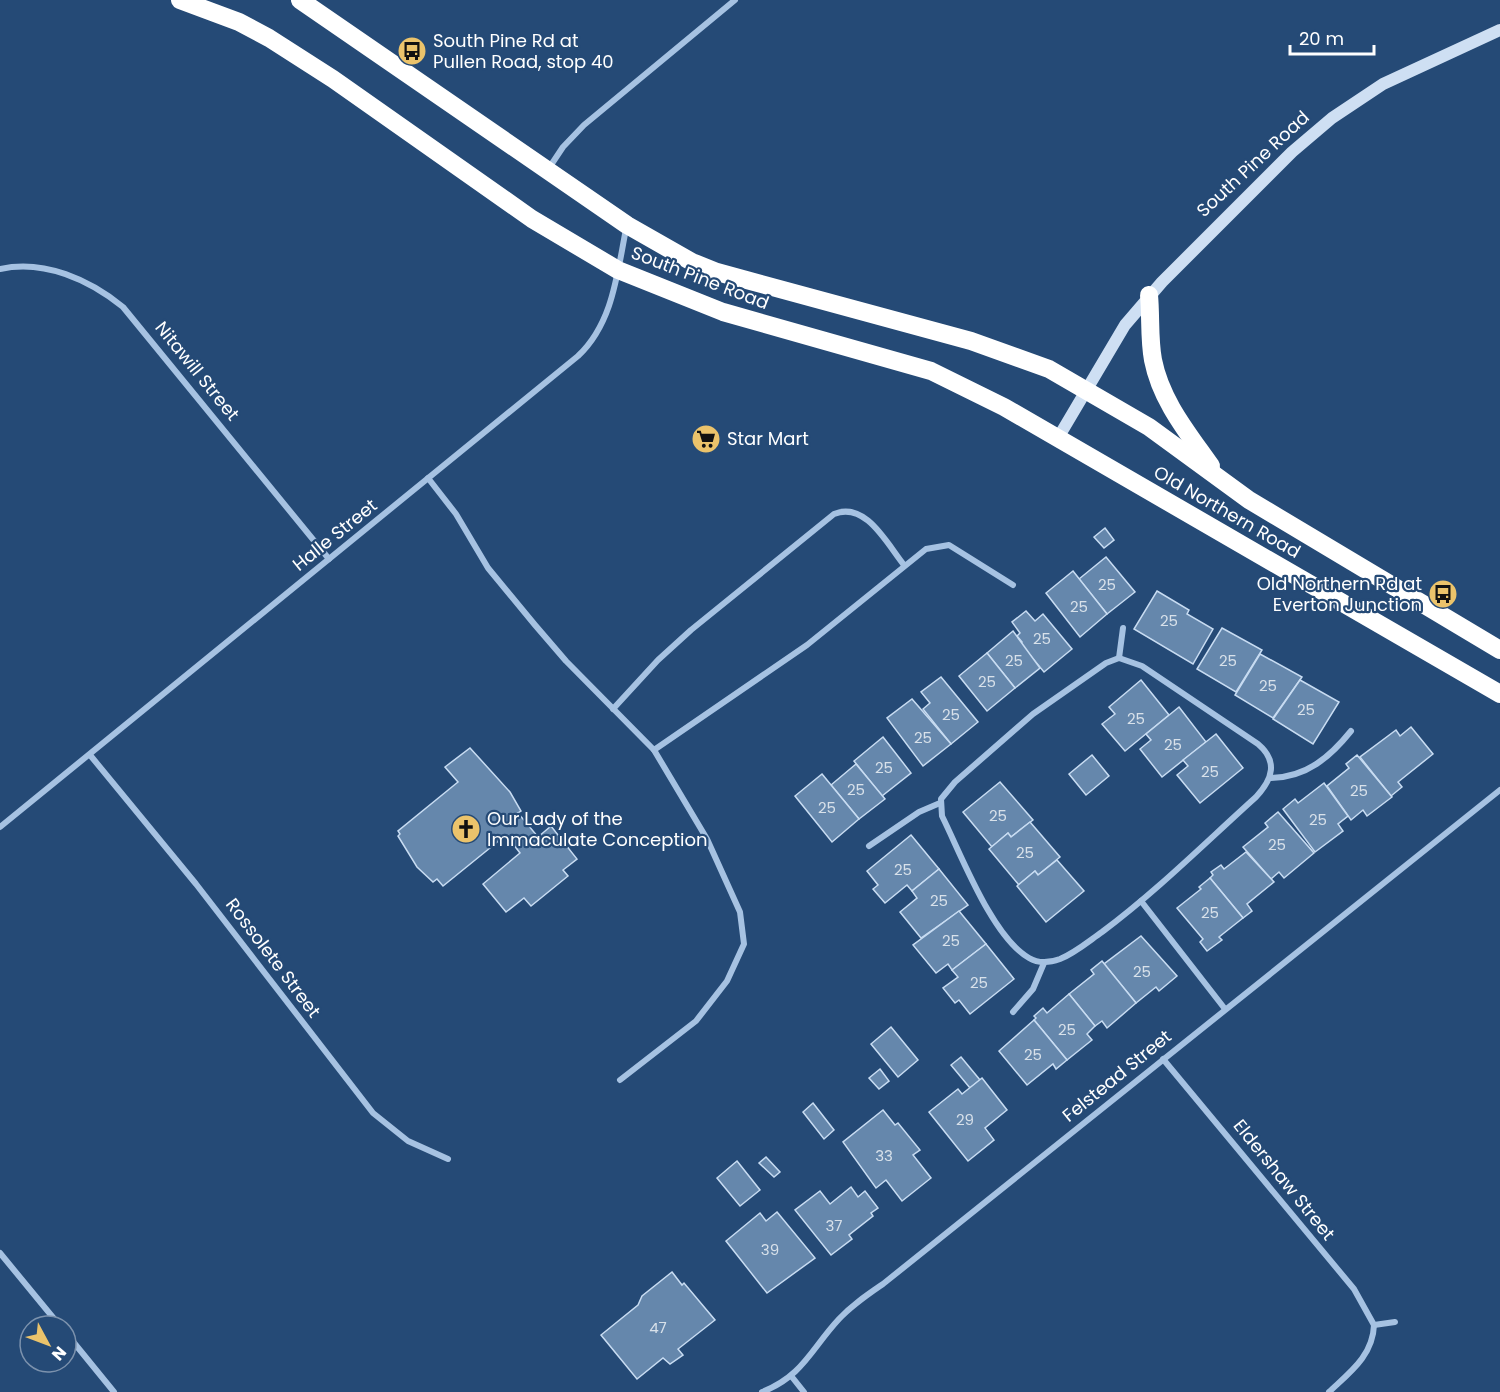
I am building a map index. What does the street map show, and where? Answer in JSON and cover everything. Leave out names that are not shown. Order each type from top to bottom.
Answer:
[{"type":"highway","name":"South Pine Road","points":[[180,0],[239,22],[269,38],[333,79],[532,219],[618,270],[723,312],[932,371],[1004,407],[1058,438]]},
{"type":"highway","name":"South Pine Road","points":[[300,0],[627,225],[684,258],[717,272],[800,297],[971,341],[1048,369],[1085,387]]},
{"type":"highway","points":[[1149,295],[1153,359],[1162,390],[1172,409],[1219,478]]},
{"type":"highway","name":"Old Northern Road","points":[[1085,387],[1149,427],[1249,500],[1500,651]]},
{"type":"highway","name":"Old Northern Road","points":[[1058,438],[1500,694]]},
{"type":"main road","name":"South Pine Road","points":[[1058,438],[1085,387],[1125,325],[1149,295],[1292,152],[1332,118],[1383,84],[1500,30]]},
{"type":"street","points":[[548,170],[563,147],[584,125],[735,0]]},
{"type":"street","name":"Halle Street","points":[[0,827],[586,349],[596,336],[609,310],[627,225]]},
{"type":"street","name":"Nitawill Street","points":[[0,269],[36,268],[61,272],[106,293],[123,307],[329,559]]},
{"type":"street","points":[[428,478],[456,514],[488,568],[566,661],[654,750],[726,877],[740,912],[744,944],[727,981],[696,1021],[620,1080]]},
{"type":"street","points":[[613,709],[658,660],[691,630],[834,514],[843,510],[857,512],[870,523],[904,566]]},
{"type":"street","points":[[654,750],[807,645],[926,549],[949,545],[1013,585]]},
{"type":"street","points":[[1119,658],[1122,628]]},
{"type":"street","points":[[1119,658],[1136,662],[1258,744],[1270,759],[1271,778],[1256,797],[1141,901],[1079,948],[1060,959],[1044,963],[1031,960],[1021,952],[994,918],[942,816],[940,803],[942,796],[1033,714],[1106,663],[1119,658]]},
{"type":"street","points":[[1271,778],[1300,773],[1318,764],[1336,750],[1351,731]]},
{"type":"street","name":"Rossolete Street","points":[[90,755],[196,884],[373,1113],[408,1141],[448,1159]]},
{"type":"street","name":"Felstead Street","points":[[762,1392],[792,1377],[851,1307],[1500,790]]},
{"type":"street","points":[[868,846],[919,812],[940,803]]},
{"type":"street","points":[[1141,901],[1225,1009]]},
{"type":"street","points":[[1013,1012],[1033,989],[1041,975],[1044,963]]},
{"type":"street","name":"Eldershaw Street","points":[[1163,1059],[1354,1289],[1374,1325]]},
{"type":"street","points":[[0,1253],[50,1314]]},
{"type":"street","points":[[1329,1392],[1351,1373],[1366,1354],[1374,1334],[1374,1325],[1395,1322]]},
{"type":"street","points":[[78,1348],[114,1392]]},
{"type":"street","points":[[792,1377],[804,1392]]},
{"type":"building","points":[[1105,528],[1114,540],[1104,548],[1094,537]]},
{"type":"building","points":[[1106,557],[1135,592],[1107,614],[1079,579]]},
{"type":"building","points":[[1073,571],[1107,614],[1080,637],[1046,593]]},
{"type":"building","points":[[1157,591],[1189,610],[1187,614],[1213,629],[1193,664],[1134,629]]},
{"type":"building","points":[[1026,611],[1035,621],[1043,614],[1072,649],[1044,672],[1020,643],[1022,642],[1017,636],[1020,633],[1012,622]]},
{"type":"building","points":[[1222,628],[1262,650],[1236,692],[1197,669]]},
{"type":"building","points":[[1013,631],[1040,668],[1015,688],[987,653]]},
{"type":"building","points":[[987,653],[1015,688],[987,711],[959,676]]},
{"type":"building","points":[[1260,654],[1302,677],[1273,718],[1235,695]]},
{"type":"building","points":[[941,677],[978,722],[951,744],[923,709],[930,703],[921,692]]},
{"type":"building","points":[[1141,680],[1169,715],[1125,751],[1102,724],[1115,714],[1109,707]]},
{"type":"building","points":[[1300,680],[1339,702],[1313,744],[1273,719]]},
{"type":"building","points":[[912,699],[951,744],[923,766],[887,718]]},
{"type":"building","points":[[1179,707],[1206,742],[1162,777],[1140,749],[1151,740],[1146,734]]},
{"type":"building","points":[[1411,727],[1433,754],[1398,782],[1402,787],[1391,796],[1360,757],[1396,730],[1400,736]]},
{"type":"building","points":[[1216,734],[1243,768],[1200,803],[1177,775],[1188,766],[1183,760]]},
{"type":"building","points":[[883,737],[911,773],[882,796],[854,761]]},
{"type":"building","name":"Our Lady of the Immaculate Conception","points":[[470,748],[510,792],[521,811],[518,813],[538,837],[551,826],[577,859],[563,870],[568,876],[531,906],[524,898],[506,912],[483,884],[520,853],[506,835],[443,886],[437,879],[433,882],[417,867],[398,836],[400,834],[398,831],[458,782],[445,767]]},
{"type":"building","points":[[1092,755],[1109,776],[1086,795],[1069,774]]},
{"type":"building","points":[[1357,755],[1392,797],[1367,816],[1363,810],[1351,820],[1327,786],[1349,768],[1346,764]]},
{"type":"building","points":[[856,764],[885,799],[859,819],[831,785]]},
{"type":"building","points":[[822,774],[859,819],[832,842],[795,796]]},
{"type":"building","points":[[1000,782],[1033,820],[1011,837],[1008,833],[992,847],[963,812]]},
{"type":"building","points":[[1324,783],[1348,816],[1338,824],[1343,831],[1315,852],[1283,809],[1295,799],[1298,803]]},
{"type":"building","points":[[1278,812],[1314,853],[1284,878],[1279,872],[1271,879],[1243,847],[1268,827],[1265,823]]},
{"type":"building","points":[[1030,822],[1060,857],[1038,875],[1035,871],[1019,885],[989,849],[1008,833],[1011,837]]},
{"type":"building","points":[[911,835],[939,869],[912,891],[907,885],[885,903],[873,889],[878,885],[867,871]]},
{"type":"building","points":[[1246,852],[1274,882],[1247,904],[1252,911],[1243,918],[1210,878],[1213,875],[1211,872],[1221,865],[1224,869]]},
{"type":"building","points":[[1057,860],[1084,891],[1046,922],[1017,886],[1035,871],[1038,875]]},
{"type":"building","points":[[939,869],[968,905],[921,938],[900,912],[917,898],[912,891]]},
{"type":"building","points":[[1210,878],[1243,918],[1219,937],[1222,940],[1207,951],[1200,942],[1203,939],[1177,908],[1201,889],[1199,887]]},
{"type":"building","points":[[959,911],[986,944],[952,970],[948,964],[936,973],[913,945]]},
{"type":"building","points":[[1141,936],[1177,976],[1159,991],[1156,987],[1136,1003],[1104,964]]},
{"type":"building","points":[[986,944],[1014,979],[970,1014],[959,1000],[955,1003],[943,988],[958,977],[952,970]]},
{"type":"building","points":[[1102,961],[1136,1003],[1107,1028],[1102,1021],[1095,1026],[1069,994],[1094,974],[1091,970]]},
{"type":"building","points":[[1069,994],[1095,1026],[1087,1034],[1092,1040],[1067,1060],[1034,1020],[1036,1018],[1034,1016],[1043,1008],[1047,1013]]},
{"type":"building","points":[[1034,1020],[1067,1060],[1056,1069],[1053,1064],[1027,1085],[999,1051]]},
{"type":"building","points":[[891,1027],[918,1060],[898,1077],[871,1044]]},
{"type":"building","points":[[961,1057],[980,1080],[970,1088],[951,1065]]},
{"type":"building","points":[[880,1069],[889,1081],[879,1089],[869,1078]]},
{"type":"building","points":[[982,1078],[1007,1110],[985,1128],[994,1140],[968,1161],[929,1112],[958,1089],[962,1094]]},
{"type":"building","points":[[813,1103],[834,1130],[824,1139],[803,1112]]},
{"type":"building","points":[[883,1110],[895,1125],[898,1123],[920,1150],[913,1155],[931,1178],[902,1201],[886,1180],[876,1188],[843,1142]]},
{"type":"building","points":[[766,1157],[780,1172],[774,1177],[759,1163]]},
{"type":"building","points":[[737,1161],[760,1190],[740,1206],[717,1178]]},
{"type":"building","points":[[851,1187],[858,1197],[865,1191],[878,1208],[871,1213],[873,1216],[849,1235],[852,1239],[831,1255],[795,1210],[820,1191],[830,1204]]},
{"type":"building","points":[[777,1212],[815,1258],[767,1293],[726,1241],[760,1213],[766,1221]]},
{"type":"building","points":[[672,1272],[715,1320],[678,1349],[683,1355],[670,1364],[663,1358],[637,1379],[601,1335],[638,1305],[642,1296]]},
{"type":"place","name":"South Pine Rd at Pullen Road, stop 40","points":[[412,51]]},
{"type":"place","name":"Star Mart","points":[[706,439]]},
{"type":"place","name":"Old Northern Rd at Everton Junction","points":[[1443,594]]},
{"type":"place","name":"Our Lady of the Immaculate Conception","points":[[466,829]]}]
